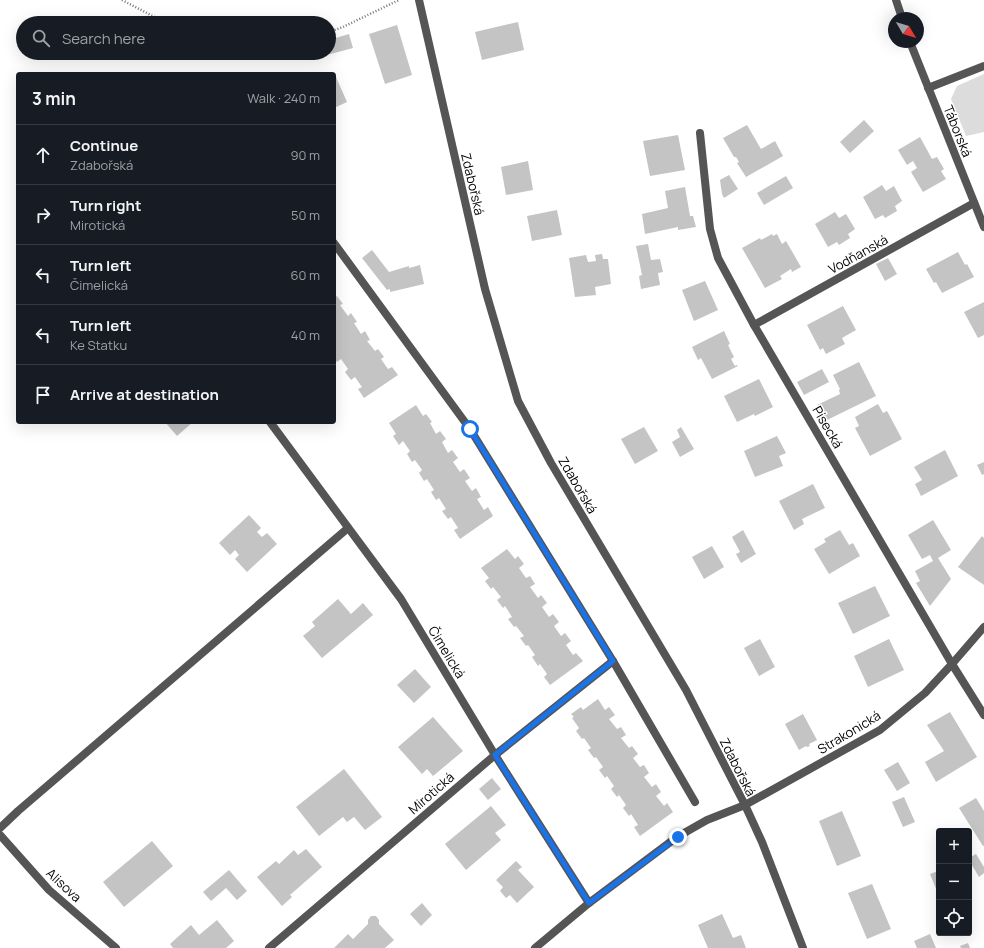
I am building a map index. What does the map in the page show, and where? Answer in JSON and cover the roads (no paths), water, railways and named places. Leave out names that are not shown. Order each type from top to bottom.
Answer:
[{"type":"street","name":"Zdabořská","points":[[419,0],[485,289],[518,401],[551,463],[686,690],[762,842],[803,948]]},
{"type":"street","points":[[896,0],[900,12]]},
{"type":"street","name":"Táborská","points":[[912,48],[984,227]]},
{"type":"street","points":[[928,88],[984,66]]},
{"type":"street","name":"Písecká","points":[[700,133],[710,229],[718,258],[754,325],[952,664],[984,715]]},
{"type":"street","name":"Vodňanská","points":[[754,325],[974,203]]},
{"type":"street","points":[[336,246],[470,429],[613,661],[695,802]]},
{"type":"street","name":"Čimelická","points":[[271,424],[402,599],[495,755],[589,903]]},
{"type":"street","points":[[0,828],[348,528]]},
{"type":"street","name":"Strakonická","points":[[535,948],[589,903],[678,837],[707,820],[744,805],[880,730],[925,693],[984,627]]},
{"type":"street","name":"Mirotická","points":[[269,948],[495,755],[613,661]]},
{"type":"street","name":"Alisova","points":[[0,835],[48,890],[116,948]]}]
